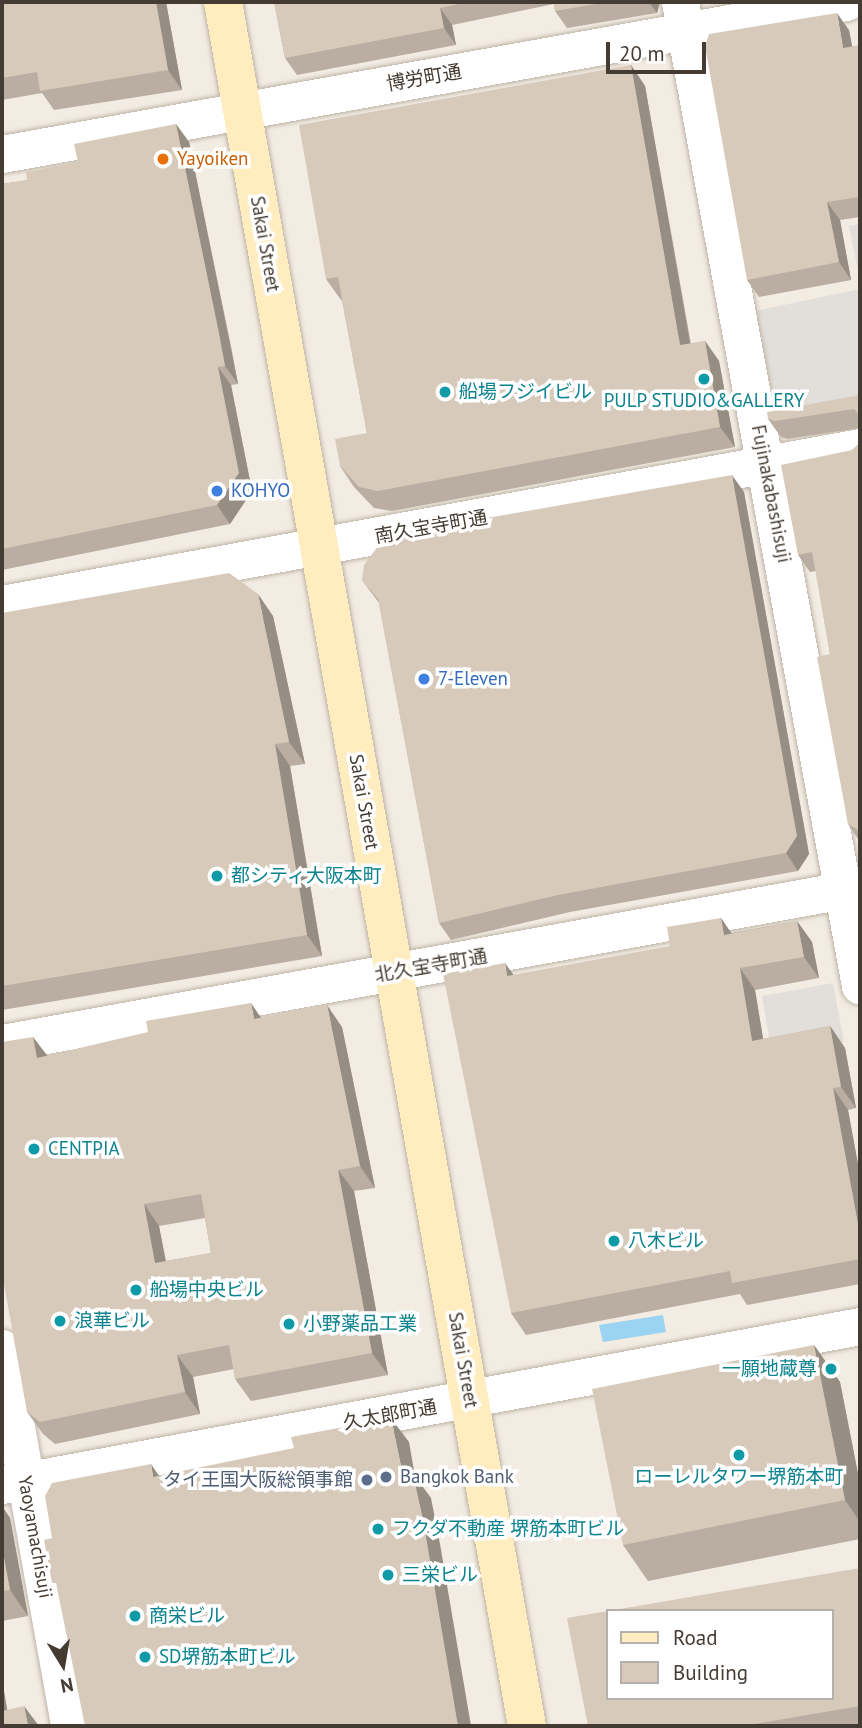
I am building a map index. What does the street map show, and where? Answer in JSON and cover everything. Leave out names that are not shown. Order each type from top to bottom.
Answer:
[{"type":"main road","name":"Sakai Street","points":[[223,2],[527,1726]]},
{"type":"street","name":"博労町通","points":[[2,154],[242,111],[683,16],[846,2]]},
{"type":"street","name":"Fujinakabashisuji","points":[[683,16],[766,465],[852,888],[860,986]]},
{"type":"street","name":"南久宝寺町通","points":[[2,604],[860,447]]},
{"type":"street","name":"北久宝寺町通","points":[[2,1044],[852,888]]},
{"type":"street","name":"久太郎町通","points":[[13,1483],[860,1326]]},
{"type":"street","name":"Yaoyamachisuji","points":[[2,1348],[13,1483],[69,1726]]},
{"type":"shaded area","points":[[860,224],[860,281],[849,226]]},
{"type":"shaded area","points":[[860,289],[860,408],[779,424],[755,311]]},
{"type":"shaded area","points":[[833,983],[844,1042],[772,1055],[762,996]]},
{"type":"water","points":[[663,1315],[666,1332],[603,1342],[599,1325]]},
{"type":"building","points":[[2,2],[156,2],[168,70],[40,91],[37,72],[2,78]]},
{"type":"building","points":[[274,2],[468,2],[440,8],[444,28],[285,58]]},
{"type":"building","points":[[554,2],[607,2],[555,11]]},
{"type":"building","points":[[837,13],[843,48],[860,45],[860,197],[827,202],[839,262],[747,280],[705,46],[709,34]]},
{"type":"building","points":[[631,65],[680,345],[705,341],[720,427],[378,491],[359,487],[340,466],[335,439],[367,433],[338,277],[326,279],[299,125]]},
{"type":"building","points":[[176,124],[225,366],[218,367],[239,473],[217,505],[2,549],[2,184],[27,180],[26,172],[78,162],[74,144]]},
{"type":"building","points":[[860,395],[860,416],[854,409],[775,421],[768,419],[767,412]]},
{"type":"building","points":[[860,443],[860,831],[848,824],[817,657],[830,654],[812,552],[798,555],[781,465],[852,450]]},
{"type":"building","points":[[732,475],[797,836],[786,853],[558,895],[439,923],[378,599],[362,580],[364,565],[378,546],[396,534]]},
{"type":"building","points":[[229,573],[258,594],[289,742],[275,744],[307,935],[2,986],[2,613]]},
{"type":"building","points":[[721,918],[724,935],[797,921],[804,957],[740,968],[752,1041],[830,1026],[841,1087],[833,1088],[860,1235],[860,1259],[732,1283],[730,1271],[511,1313],[443,974],[505,963],[507,976],[670,946],[667,927]]},
{"type":"building","points":[[251,1003],[254,1019],[327,1005],[360,1166],[338,1170],[372,1353],[235,1379],[229,1345],[177,1355],[185,1392],[40,1422],[27,1412],[2,1273],[2,1042],[33,1037],[37,1058],[148,1032],[146,1021]],"holes":[[[201,1194],[211,1253],[155,1263],[144,1204]]]},
{"type":"building","name":"ローレルタワー堺筋本町","points":[[814,1345],[845,1500],[623,1545],[592,1389]]},
{"type":"building","points":[[391,1418],[403,1476],[413,1474],[423,1519],[458,1726],[85,1726],[56,1583],[52,1583],[44,1540],[52,1538],[45,1496],[52,1483],[151,1464],[153,1477],[294,1448],[291,1437]]},
{"type":"building","points":[[2,1547],[10,1590],[2,1591]]},
{"type":"building","points":[[860,1568],[860,1706],[743,1726],[588,1726],[567,1618],[606,1611],[606,1700],[834,1700],[834,1609],[620,1609]]},
{"type":"building","points":[[24,1706],[28,1726],[2,1726],[2,1711]]},
{"type":"place","name":"Yayoiken","points":[[163,159]]},
{"type":"place","name":"PULP STUDIO&GALLERY","points":[[704,379]]},
{"type":"place","name":"船場フジイビル","points":[[445,392]]},
{"type":"place","name":"KOHYO","points":[[217,491]]},
{"type":"place","name":"7-Eleven","points":[[424,679]]},
{"type":"place","name":"都シティ大阪本町","points":[[217,876]]},
{"type":"place","name":"CENTPIA","points":[[34,1149]]},
{"type":"place","name":"八木ビル","points":[[614,1241]]},
{"type":"place","name":"船場中央ビル","points":[[136,1290]]},
{"type":"place","name":"浪華ビル","points":[[60,1321]]},
{"type":"place","name":"小野薬品工業","points":[[289,1324]]},
{"type":"place","name":"一願地蔵尊","points":[[831,1369]]},
{"type":"place","name":"ローレルタワー堺筋本町","points":[[739,1455]]},
{"type":"place","name":"Bangkok Bank","points":[[386,1477]]},
{"type":"place","name":"タイ王国大阪総領事館","points":[[367,1480]]},
{"type":"place","name":"フクダ不動産 堺筋本町ビル","points":[[378,1529]]},
{"type":"place","name":"三栄ビル","points":[[388,1575]]},
{"type":"place","name":"商栄ビル","points":[[135,1616]]},
{"type":"place","name":"SD堺筋本町ビル","points":[[145,1657]]}]
